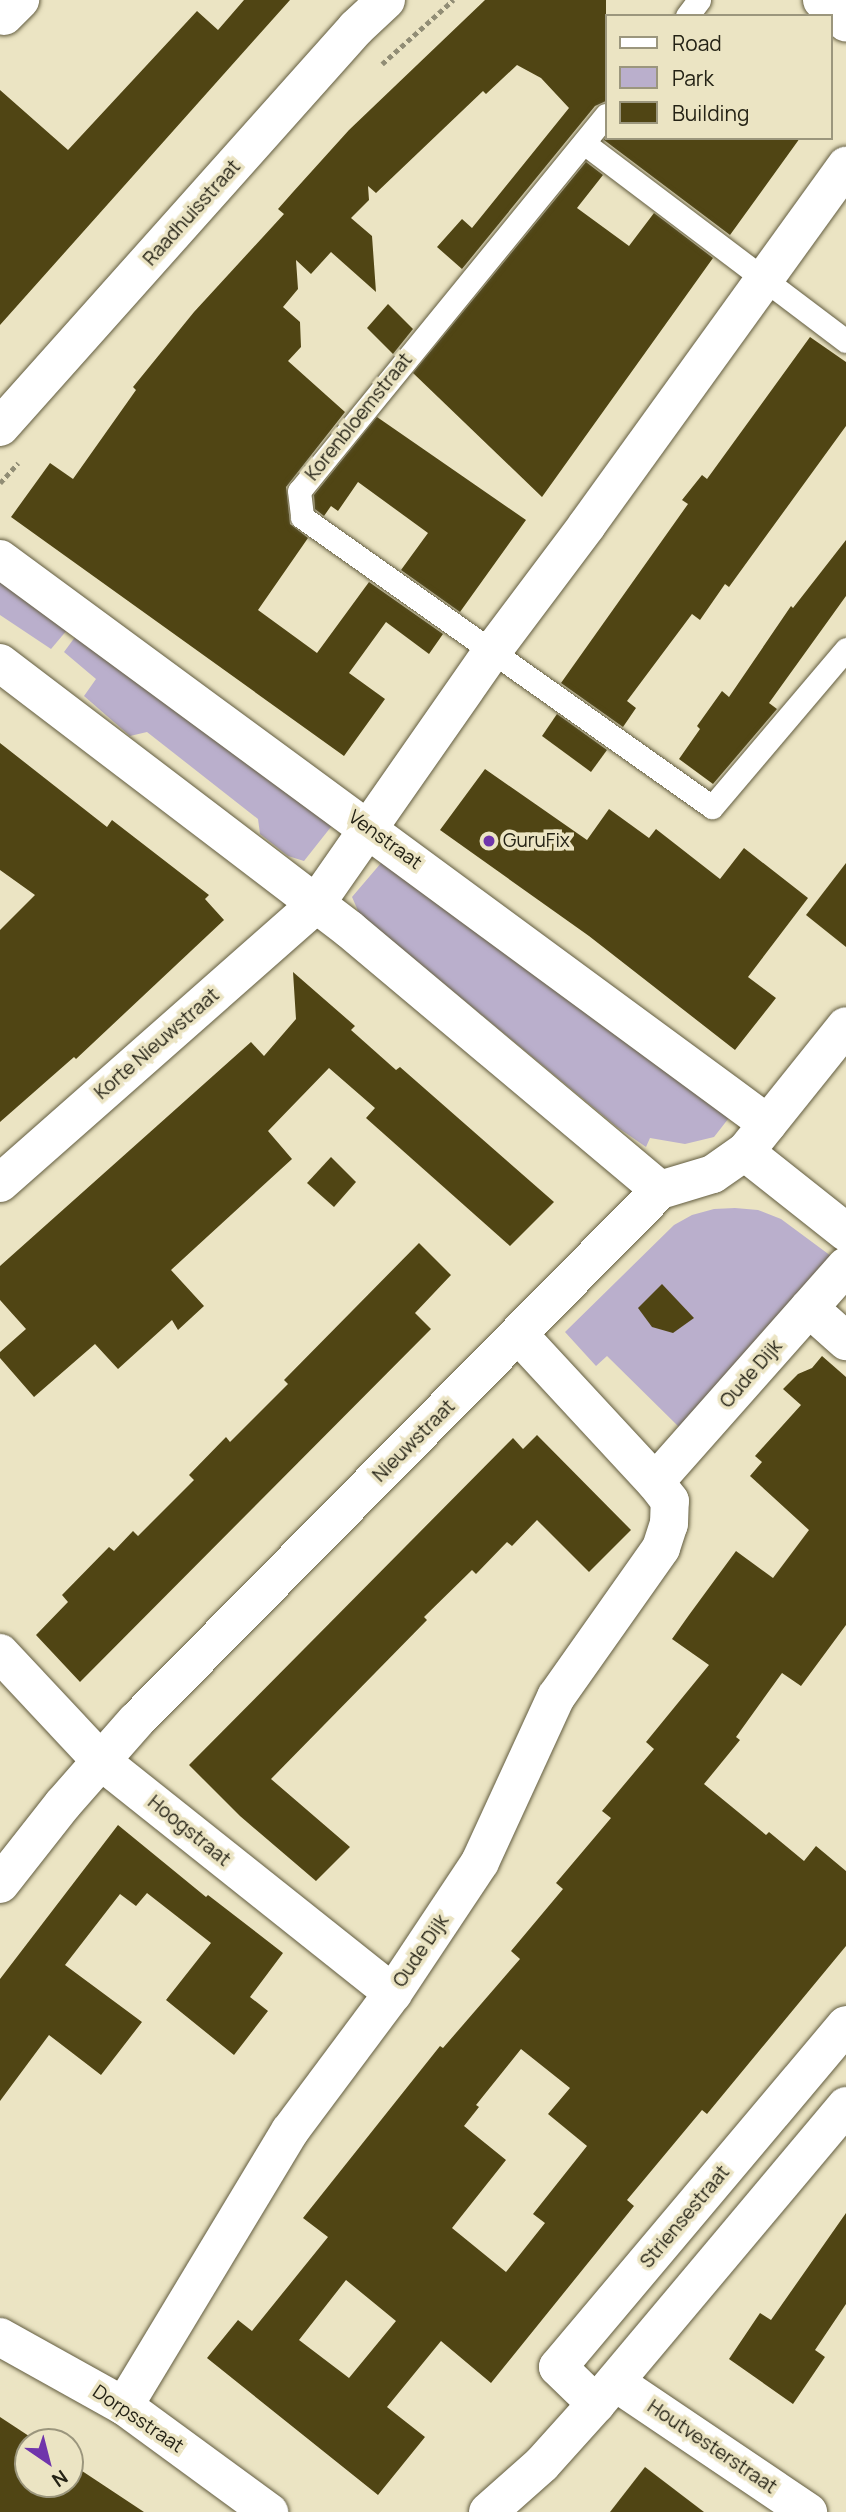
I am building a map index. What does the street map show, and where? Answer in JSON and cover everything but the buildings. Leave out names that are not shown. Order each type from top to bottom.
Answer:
[{"type":"street","name":"Raadhuisstraat","points":[[0,427],[356,28],[386,0]]},
{"type":"street","points":[[822,0],[846,22]]},
{"type":"street","points":[[315,905],[491,653],[587,525],[846,166]]},
{"type":"street","name":"Venstraat","points":[[0,559],[368,828],[757,1138],[846,1232]]},
{"type":"street","points":[[0,663],[349,929],[660,1189],[713,1174],[757,1138],[846,1026]]},
{"type":"street","name":"Korte Nieuwstraat","points":[[0,1183],[315,905]]},
{"type":"street","name":"Nieuwstraat","points":[[0,1884],[136,1721],[660,1189]]},
{"type":"street","name":"Oude Dijk","points":[[656,1482],[846,1266]]},
{"type":"street","points":[[809,1308],[846,1341]]},
{"type":"street","name":"Oude Dijk","points":[[124,2406],[290,2131],[393,1993],[480,1862],[556,1697],[661,1548],[669,1524],[670,1501],[656,1482],[519,1335]]},
{"type":"street","name":"Hoogstraat","points":[[0,1653],[101,1761],[393,1993]]},
{"type":"street","name":"Striensestraat","points":[[606,2393],[558,2367],[846,2025]]},
{"type":"street","points":[[488,2512],[542,2464],[606,2393],[846,2106]]},
{"type":"street","name":"Dorpsstraat","points":[[0,2337],[124,2406],[269,2512]]},
{"type":"street","name":"Houtvesterstraat","points":[[606,2393],[808,2512]]},
{"type":"lane","name":"Korenbloemstraat","points":[[604,118],[299,491],[302,517],[712,807],[846,649]]},
{"type":"lane","points":[[584,143],[846,341]]},
{"type":"green space","points":[[0,571],[73,623],[51,649],[0,615]]},
{"type":"green space","points":[[81,629],[338,818],[304,861],[288,856],[260,834],[258,819],[147,732],[130,736],[84,696],[96,679],[64,652]]},
{"type":"green space","points":[[387,856],[732,1114],[714,1137],[685,1144],[650,1138],[646,1147],[617,1127],[359,913],[352,897]]},
{"type":"green space","points":[[714,1209],[758,1210],[781,1219],[831,1256],[680,1428],[607,1356],[596,1366],[565,1332],[674,1225],[692,1215]]},
{"type":"place","name":"GuruFix","points":[[489,841]]}]
